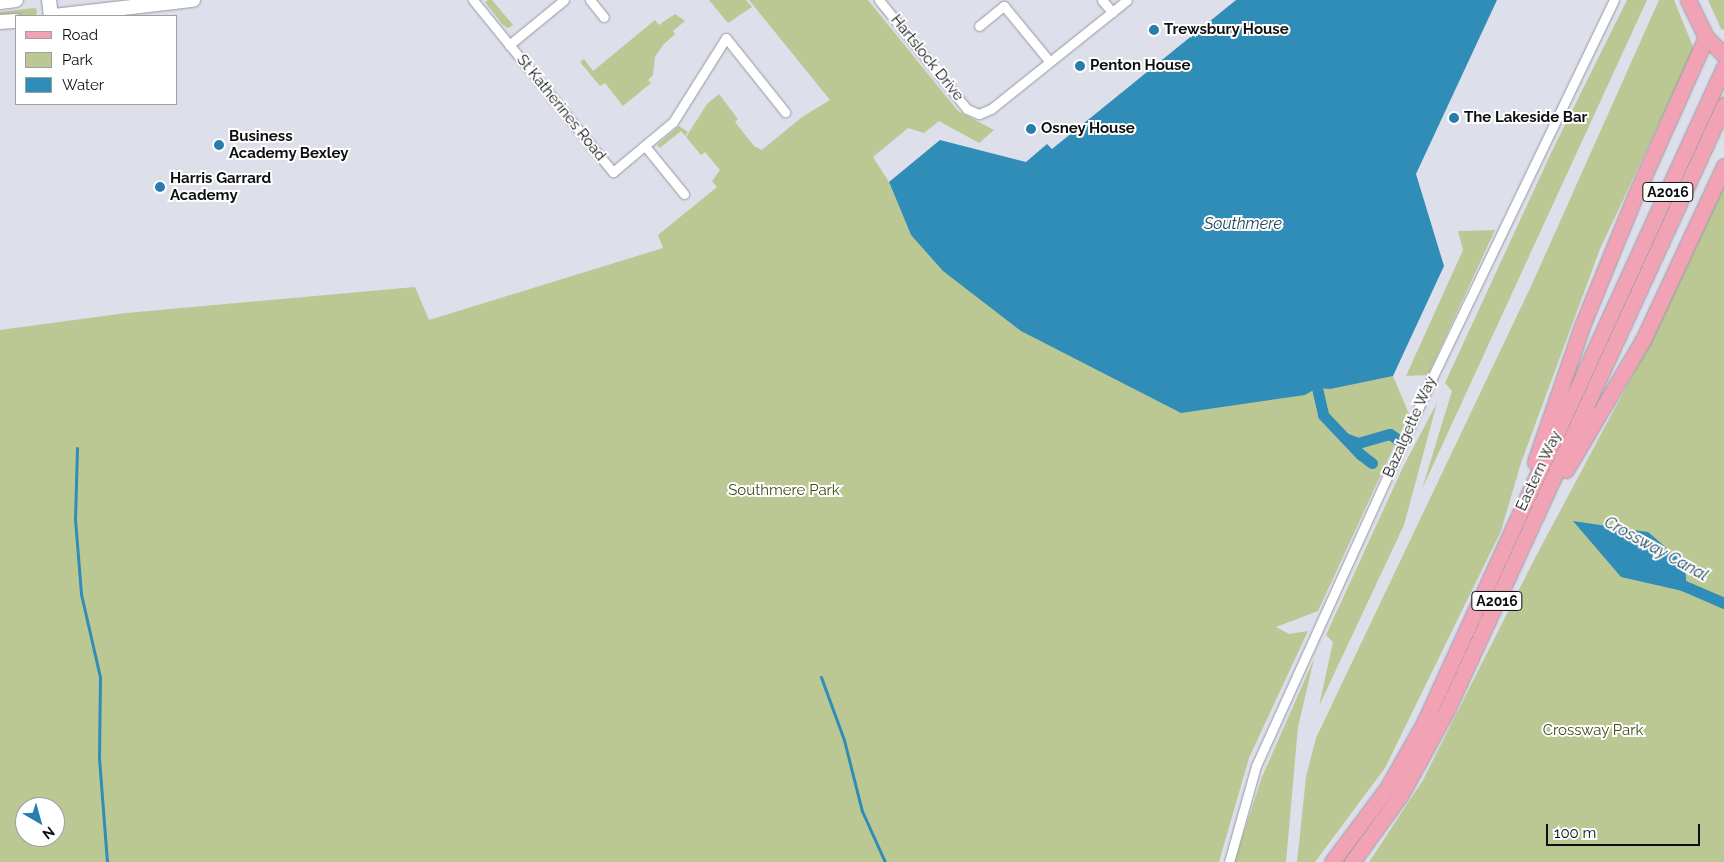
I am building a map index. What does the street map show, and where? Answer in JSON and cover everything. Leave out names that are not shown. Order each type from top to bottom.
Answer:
[{"type":"main road","points":[[1688,0],[1706,37],[1724,55]]},
{"type":"main road","points":[[1515,524],[1582,326],[1635,196],[1706,37]]},
{"type":"main road","name":"Eastern Way","points":[[1332,862],[1358,829],[1424,723],[1724,67]]},
{"type":"main road","name":"Eastern Way","points":[[1352,862],[1400,796],[1424,755],[1530,529],[1724,105]]},
{"type":"main road","points":[[1530,529],[1643,340],[1724,166]]},
{"type":"street","points":[[0,2],[16,0]]},
{"type":"street","points":[[49,0],[52,15]]},
{"type":"street","points":[[61,15],[193,0]]},
{"type":"street","name":"St Katherines Road","points":[[473,0],[613,172],[674,122],[726,38],[785,112]]},
{"type":"street","points":[[510,45],[564,0]]},
{"type":"street","points":[[590,0],[604,17]]},
{"type":"street","name":"Hartslock Drive","points":[[879,0],[967,109],[979,114],[991,109],[1127,0]]},
{"type":"street","points":[[1102,0],[1112,12]]},
{"type":"street","name":"Bazalgette Way","points":[[1229,862],[1256,766],[1431,380],[1614,0]]},
{"type":"street","points":[[979,26],[1004,6],[1050,62]]},
{"type":"street","points":[[0,22],[15,21]]},
{"type":"street","points":[[645,146],[684,194]]},
{"type":"green space","points":[[492,0],[513,25],[508,28],[503,25],[485,2]]},
{"type":"green space","points":[[709,0],[746,0],[752,7],[728,23]]},
{"type":"green space","name":"Southmere Park","points":[[749,0],[868,0],[958,111],[994,130],[979,143],[939,121],[924,133],[908,128],[873,157],[889,182],[911,235],[1181,413],[1393,376],[1409,414],[1318,611],[1276,627],[1289,634],[1308,631],[1249,758],[1219,862],[0,862],[0,330],[126,313],[415,287],[429,320],[663,248],[658,235],[717,187],[712,181],[720,170],[705,152],[701,155],[686,137],[707,104],[719,94],[738,119],[735,122],[754,146],[762,150],[802,117],[830,100]]},
{"type":"green space","points":[[1627,0],[1647,0],[1422,489],[1452,391],[1445,383],[1552,151]]},
{"type":"green space","points":[[1659,0],[1674,0],[1694,49],[1600,249],[1521,463],[1501,531],[1385,768],[1315,862],[1297,862],[1306,777],[1316,738],[1533,282]]},
{"type":"green space","points":[[1708,0],[1724,0],[1724,30],[1721,29]]},
{"type":"green space","points":[[37,9],[36,15],[15,15],[15,17],[0,19],[0,12]]},
{"type":"green space","points":[[675,14],[685,21],[673,31],[675,34],[663,45],[655,57],[653,75],[648,80],[651,83],[623,106],[605,83],[600,86],[580,62],[584,59],[593,71],[655,20],[659,25]]},
{"type":"green space","points":[[679,126],[688,132],[685,136],[681,131],[660,148],[657,145]]},
{"type":"green space","name":"Crossway Park","points":[[1724,186],[1724,862],[1369,862],[1423,780],[1535,558],[1655,333]]},
{"type":"green space","points":[[1495,230],[1428,375],[1406,376],[1463,250],[1458,231]]},
{"type":"green space","points":[[1437,403],[1404,525],[1319,706],[1333,642],[1326,635],[1403,467]]},
{"type":"green space","points":[[1314,659],[1298,727],[1286,862],[1234,862],[1262,777]]},
{"type":"water","name":"Southmere","points":[[1236,0],[1497,0],[1416,174],[1444,266],[1393,376],[1330,389],[1317,388],[1305,395],[1181,413],[1021,331],[943,271],[911,235],[889,182],[940,140],[1026,162],[1047,144],[1052,149]]},
{"type":"water","points":[[1573,521],[1648,532],[1685,564],[1687,592],[1621,577]]},
{"type":"waterway","name":"Crossway Canal","points":[[1317,388],[1323,415],[1360,454],[1372,463]]},
{"type":"waterway","points":[[1347,439],[1358,443],[1390,434],[1397,439]]},
{"type":"waterway","points":[[77,448],[75,519],[81,594],[100,677],[99,758],[107,862]]},
{"type":"waterway","name":"Crossway Canal","points":[[1673,581],[1724,603]]},
{"type":"waterway","points":[[821,677],[844,740],[862,811],[885,862]]},
{"type":"place","name":"Trewsbury House","points":[[1154,30]]},
{"type":"place","name":"Penton House","points":[[1080,66]]},
{"type":"place","name":"The Lakeside Bar","points":[[1454,118]]},
{"type":"place","name":"Osney House","points":[[1031,129]]},
{"type":"place","name":"Business Academy Bexley","points":[[219,145]]},
{"type":"place","name":"Harris Garrard Academy","points":[[160,187]]}]
